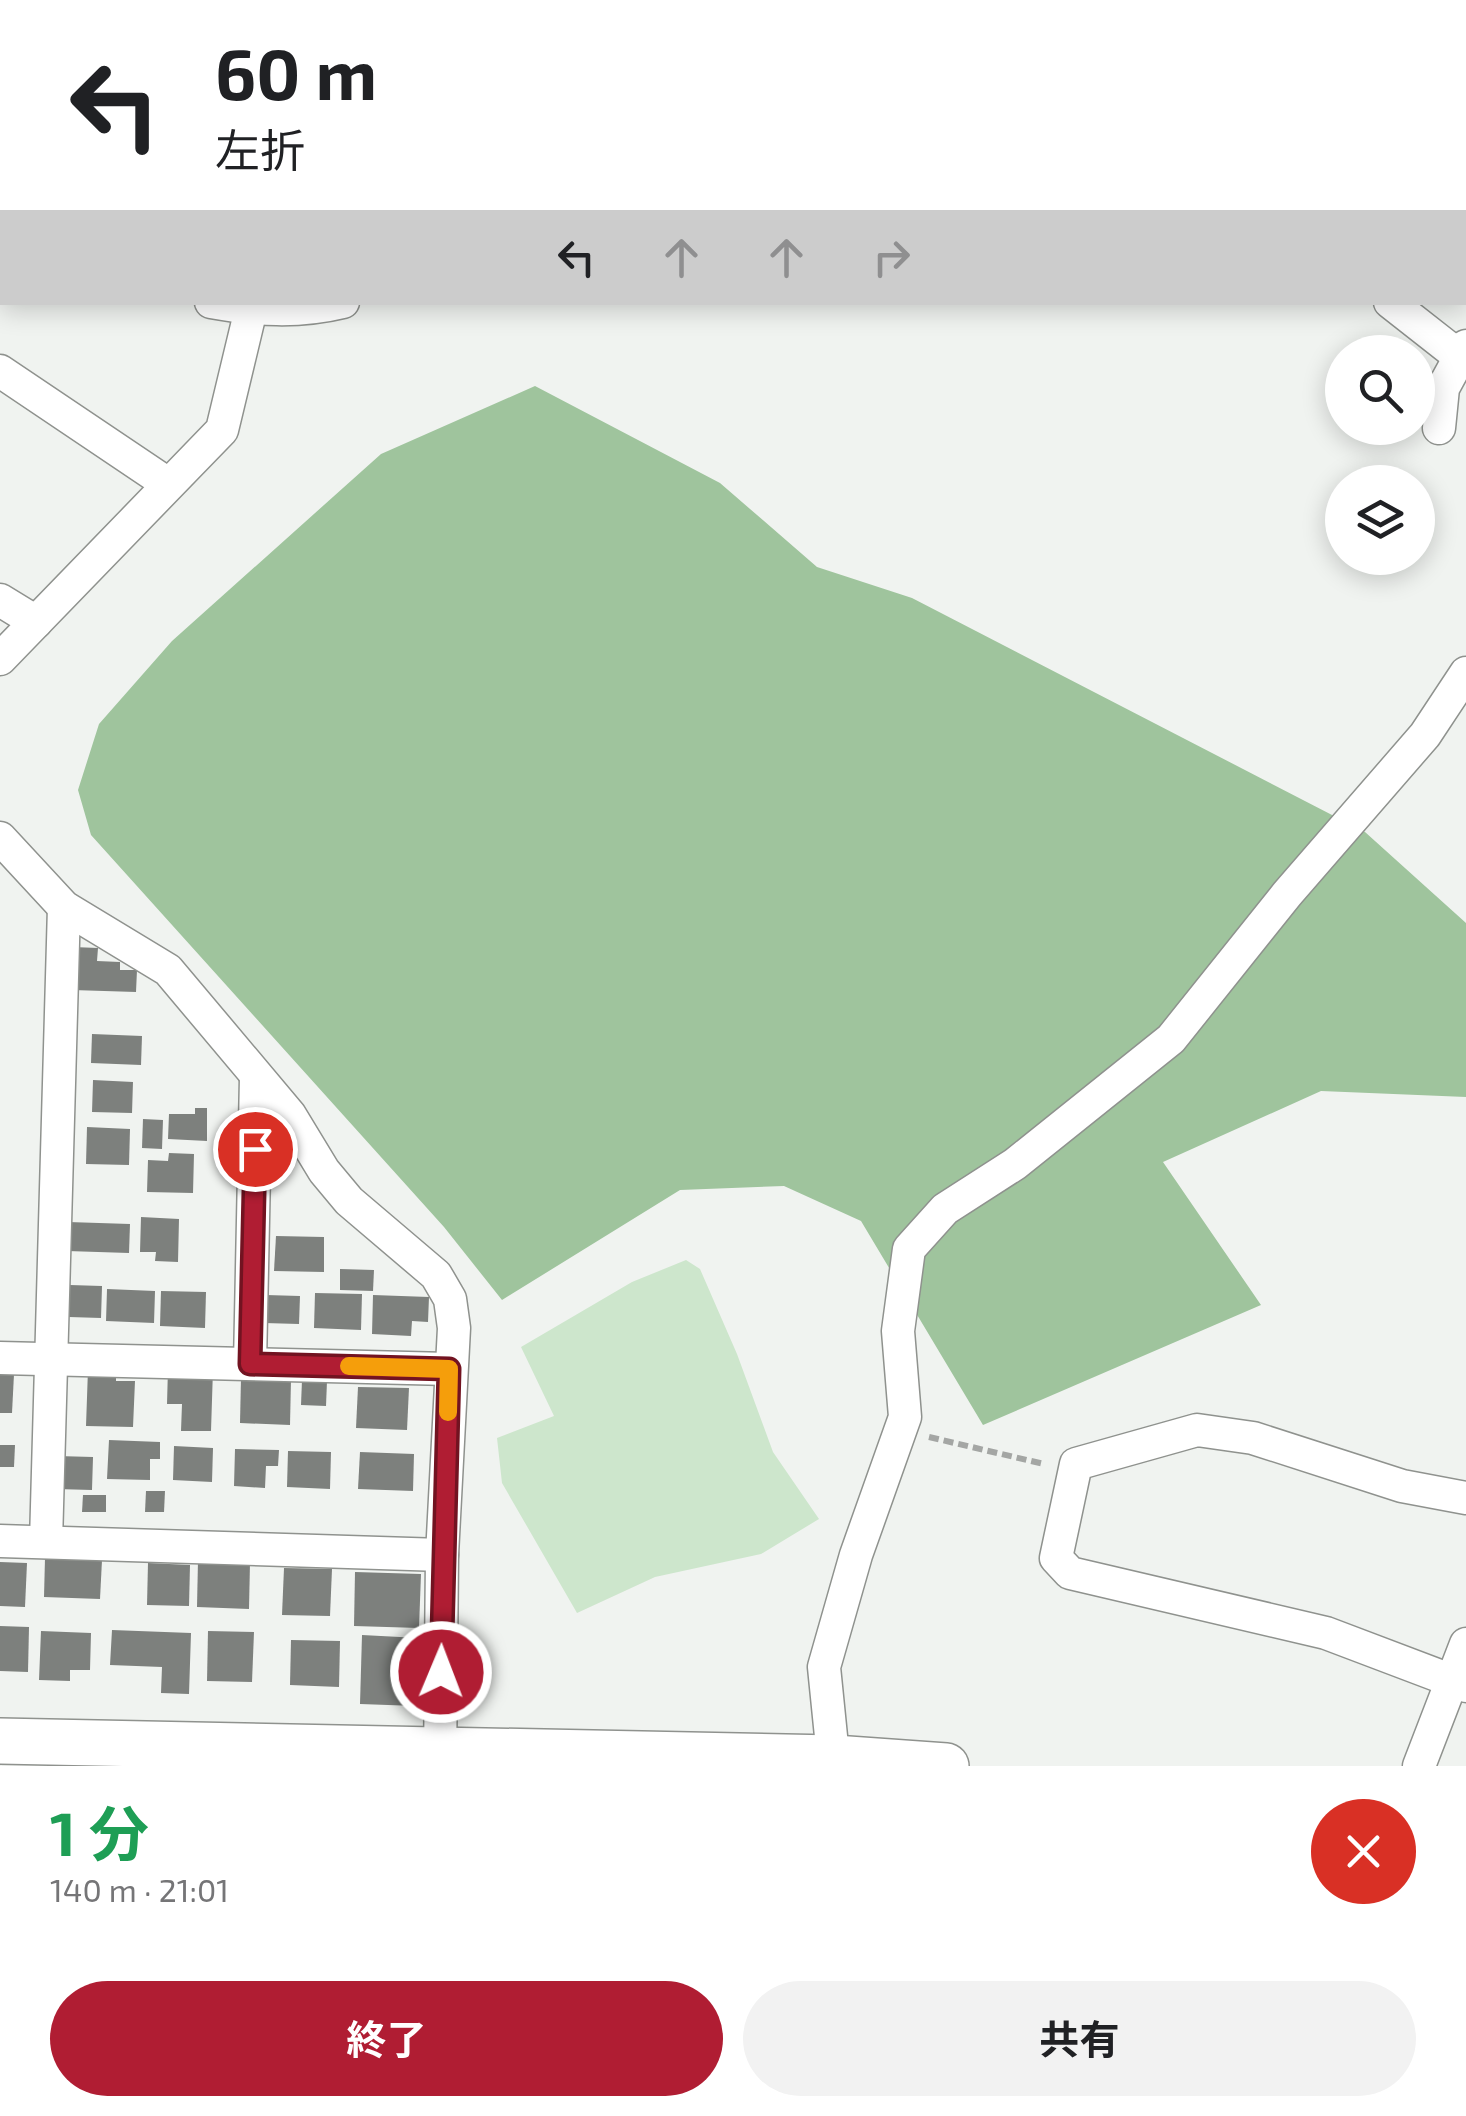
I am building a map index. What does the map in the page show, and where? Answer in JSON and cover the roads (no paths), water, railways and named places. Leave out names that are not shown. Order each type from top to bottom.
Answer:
[{"type":"street","points":[[228,305],[312,310],[331,305]]},
{"type":"street","points":[[1394,305],[1463,352],[1443,388],[1439,428]]},
{"type":"street","points":[[0,659],[222,430],[251,309]]},
{"type":"street","points":[[0,371],[168,484]]},
{"type":"street","points":[[0,600],[36,622]]},
{"type":"street","points":[[834,1762],[824,1667],[862,1538],[905,1416],[898,1330],[909,1250],[946,1209],[1014,1164],[1171,1039],[1287,894],[1425,735],[1466,673]]},
{"type":"street","points":[[0,838],[64,907],[168,970],[290,1116],[324,1171],[349,1201],[436,1275],[450,1299],[454,1328],[442,1555],[440,1758]]},
{"type":"street","points":[[46,1542],[64,907]]},
{"type":"street","points":[[250,1364],[256,1077]]},
{"type":"street","points":[[0,1358],[449,1369]]},
{"type":"street","points":[[1459,1682],[1326,1633],[1070,1574],[1056,1558],[1076,1464],[1197,1430],[1253,1438],[1402,1486],[1466,1498]]},
{"type":"street","points":[[0,1541],[442,1555]]},
{"type":"street","points":[[1419,1766],[1459,1682],[1466,1644]]},
{"type":"street","points":[[0,1741],[252,1756],[946,1766]]}]
